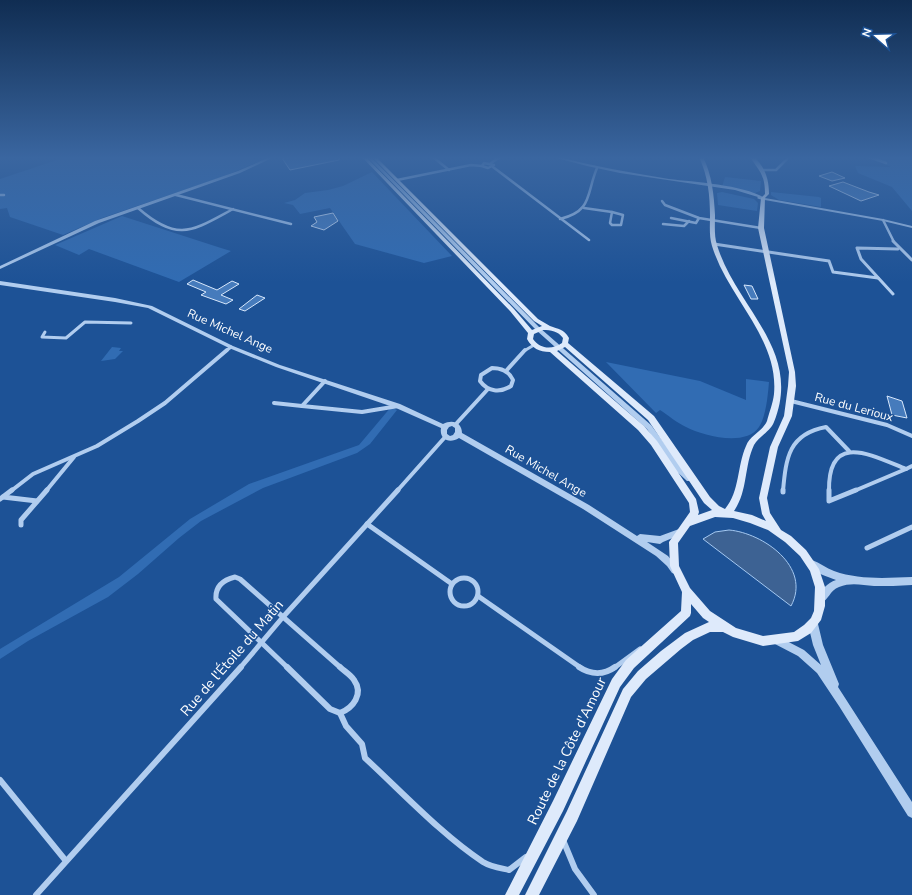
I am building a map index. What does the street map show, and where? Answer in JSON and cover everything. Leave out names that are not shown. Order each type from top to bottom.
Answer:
[{"type":"main road","points":[[404,199],[507,305],[531,333]]},
{"type":"main road","points":[[416,199],[536,320],[548,328],[563,333],[566,338],[561,350]]},
{"type":"main road","points":[[711,199],[714,244],[726,276],[759,325],[770,348],[777,384],[776,404],[769,424],[750,444],[735,501],[727,513]]},
{"type":"main road","points":[[561,350],[641,428],[654,443],[695,506],[695,512],[679,532],[673,550],[675,570],[686,593],[700,609],[723,627],[751,638],[776,640],[801,634],[813,624],[820,610],[821,599],[817,577],[808,561],[766,514],[763,498],[774,447],[786,424],[791,401],[792,372],[761,228],[763,199]]},
{"type":"main road","points":[[531,333],[538,329],[548,328]]},
{"type":"main road","points":[[531,333],[530,339],[534,345],[542,349],[572,350],[651,418],[695,483],[716,509],[757,520],[785,536]]},
{"type":"main road","points":[[688,522],[706,514],[727,513]]},
{"type":"main road","name":"Route de la Côte d'Amour","points":[[512,895],[616,683],[630,664],[648,646],[680,620],[686,613],[686,593]]},
{"type":"main road","points":[[532,895],[562,836],[627,693],[633,683],[657,661],[684,640],[704,629],[723,627]]},
{"type":"street","points":[[0,268],[88,226],[163,199]]},
{"type":"street","points":[[194,199],[291,224]]},
{"type":"street","points":[[410,199],[538,329],[649,426],[678,468],[695,483]]},
{"type":"street","points":[[533,199],[588,240]]},
{"type":"street","points":[[559,219],[578,214],[584,208],[587,199]]},
{"type":"street","points":[[767,199],[883,220],[912,227]]},
{"type":"street","points":[[662,202],[665,205],[699,218],[761,228]]},
{"type":"street","points":[[138,208],[154,222],[182,231],[195,229],[233,209]]},
{"type":"street","points":[[584,208],[612,212],[623,215],[621,225],[612,225],[610,223],[612,212]]},
{"type":"street","points":[[671,218],[696,223],[699,218]]},
{"type":"street","points":[[883,220],[892,241],[898,249],[912,260]]},
{"type":"street","points":[[663,224],[684,226],[689,222]]},
{"type":"street","points":[[714,244],[829,261],[833,272],[878,278]]},
{"type":"street","points":[[893,294],[861,260],[857,248],[898,249]]},
{"type":"street","name":"Rue Michel Ange","points":[[0,283],[20,288],[115,300],[150,307],[231,347],[398,406],[444,427]]},
{"type":"street","points":[[45,332],[42,337],[63,338],[67,337],[85,322],[131,323]]},
{"type":"street","points":[[506,371],[526,349],[534,345]]},
{"type":"street","points":[[1,498],[33,474],[97,446],[138,421],[165,403],[231,347]]},
{"type":"street","points":[[492,368],[506,371],[512,376],[513,383],[511,386],[503,390],[488,389],[480,381],[481,375],[492,368]]},
{"type":"street","points":[[302,406],[325,381]]},
{"type":"street","points":[[455,425],[488,389]]},
{"type":"street","name":"Rue du Lerioux","points":[[791,401],[887,425],[912,436]]},
{"type":"street","points":[[274,403],[347,413],[386,410],[398,406]]},
{"type":"street","points":[[448,425],[455,425],[459,428],[458,434],[451,437],[442,433],[444,427],[448,425]]},
{"type":"street","points":[[783,492],[786,459],[794,443],[806,433],[826,427],[849,451]]},
{"type":"street","name":"Rue Michel Ange","points":[[458,434],[532,475],[622,529],[664,557],[675,570]]},
{"type":"street","name":"Rue de l'Étoile du Matin","points":[[36,895],[262,644],[283,617],[446,436]]},
{"type":"street","points":[[906,469],[885,459],[849,451],[841,454],[832,462],[827,483],[829,501],[906,469],[912,466]]},
{"type":"street","points":[[21,525],[21,520],[75,456]]},
{"type":"street","points":[[678,468],[680,482]]},
{"type":"street","points":[[1,498],[37,501]]},
{"type":"street","points":[[367,524],[452,584]]},
{"type":"street","points":[[867,548],[912,527]]},
{"type":"street","name":"Rue Michel Ange","points":[[622,529],[649,540],[664,539],[679,532]]},
{"type":"street","points":[[808,561],[823,571],[851,580],[887,582],[912,581]]},
{"type":"street","points":[[235,577],[240,579],[283,617],[354,680],[358,687],[358,695],[354,704],[347,711],[340,713],[330,709],[262,644],[216,599],[215,592],[218,585],[229,578],[235,577]]},
{"type":"street","points":[[478,596],[470,604],[457,604],[450,593],[452,584],[462,578],[471,580],[477,586],[478,596],[564,655],[583,670],[595,675],[605,674],[633,652],[648,646]]},
{"type":"street","points":[[821,599],[828,588],[834,584],[851,580]]},
{"type":"street","points":[[813,624],[818,645],[843,702]]},
{"type":"street","points":[[776,640],[793,648],[816,665],[843,702],[912,812]]},
{"type":"street","points":[[340,713],[346,726],[362,744],[365,758],[443,830],[484,862],[493,867],[509,870],[524,860],[545,830]]},
{"type":"street","points":[[0,780],[66,861]]},
{"type":"street","points":[[562,836],[571,864],[594,895]]},
{"type":"shaded area","points":[[0,199],[158,199],[102,218],[63,235],[10,217],[7,208],[0,209]]},
{"type":"shaded area","points":[[297,199],[397,199],[452,256],[424,263],[355,244],[330,208],[300,214],[293,205],[284,203]]},
{"type":"shaded area","points":[[717,199],[753,199],[758,203],[757,211],[718,205]]},
{"type":"shaded area","points":[[777,199],[821,199],[821,207]]},
{"type":"shaded area","points":[[902,199],[912,199],[912,211]]},
{"type":"shaded area","points":[[122,216],[231,251],[179,282],[89,249],[79,255],[55,245]]},
{"type":"shaded area","points":[[112,347],[121,348],[119,351],[123,351],[115,359],[101,361]]},
{"type":"shaded area","points":[[606,362],[700,381],[746,400],[746,379],[769,382],[766,405],[761,423],[753,433],[744,437],[724,438],[703,434],[679,423],[660,410],[656,413]]},
{"type":"shaded area","points":[[391,407],[397,410],[370,444],[357,453],[263,488],[201,521],[108,597],[28,641],[0,659],[0,649],[119,577],[190,519],[249,484],[359,445]]},
{"type":"shaded area","points":[[729,530],[756,538],[781,554],[790,566],[795,578],[796,592],[791,606],[703,539],[715,532]]},
{"type":"building","points":[[856,199],[868,199],[861,201]]},
{"type":"building","points":[[333,213],[338,221],[324,230],[311,226],[317,222],[314,217]]},
{"type":"building","points":[[193,280],[217,290],[232,281],[239,284],[221,295],[233,300],[226,304],[201,295],[206,292],[187,284]]},
{"type":"building","points":[[744,285],[752,286],[758,299],[751,299]]},
{"type":"building","points":[[257,295],[265,298],[245,311],[239,309]]},
{"type":"building","points":[[887,396],[902,401],[907,418],[892,415]]}]
